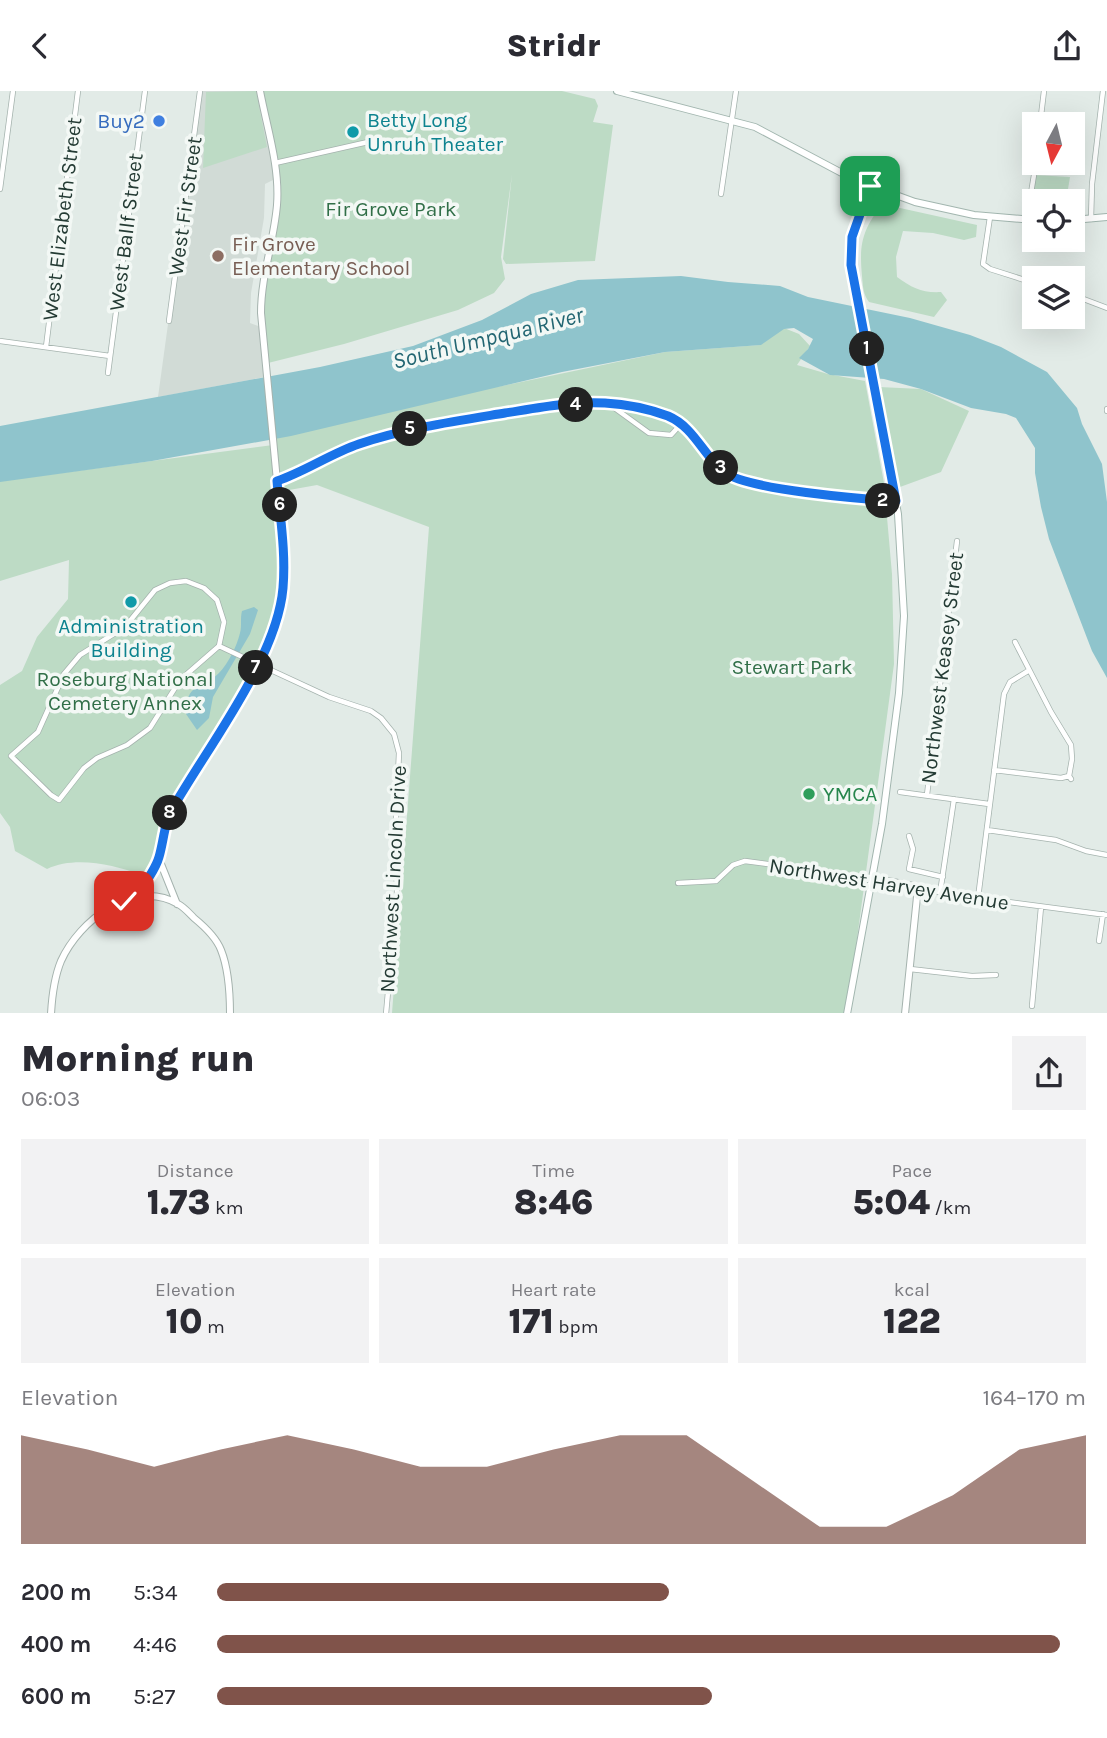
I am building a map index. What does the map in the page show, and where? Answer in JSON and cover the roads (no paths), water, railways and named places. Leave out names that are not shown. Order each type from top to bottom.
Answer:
[{"type":"street","points":[[0,188],[13,91]]},
{"type":"street","name":"West Elizabeth Street","points":[[46,347],[78,91]]},
{"type":"street","name":"West Ballf Street","points":[[108,373],[145,91]]},
{"type":"street","name":"West Fir Street","points":[[169,321],[200,91]]},
{"type":"street","points":[[134,898],[159,859],[164,829],[174,805],[212,746],[257,664],[279,613],[283,588],[283,544],[264,364],[261,288],[277,206],[275,163],[260,91]]},
{"type":"street","points":[[617,91],[768,132],[825,165],[870,186],[926,205],[1022,219]]},
{"type":"street","points":[[721,194],[736,91]]},
{"type":"street","points":[[1041,112],[1044,91]]},
{"type":"street","points":[[1091,219],[1091,184],[1104,91]]},
{"type":"street","points":[[275,163],[377,140]]},
{"type":"street","points":[[848,1013],[873,878],[902,653],[904,587],[896,501],[851,265],[852,237],[870,186]]},
{"type":"street","points":[[990,216],[983,264],[990,269],[1022,279]]},
{"type":"street","points":[[1085,220],[1107,217]]},
{"type":"street","points":[[1085,300],[1107,308]]},
{"type":"street","points":[[0,341],[110,356]]},
{"type":"street","points":[[277,481],[359,444],[409,429],[532,409],[607,403],[665,415],[681,424],[725,473],[735,478],[853,499],[896,501]]},
{"type":"street","points":[[607,403],[649,433],[671,435],[681,424]]},
{"type":"street","name":"Northwest Keasey Street","points":[[927,795],[957,541]]},
{"type":"street","points":[[186,581],[212,594],[220,607],[224,622],[219,646],[180,680],[150,728],[127,745],[97,758],[84,768],[59,800],[10,756],[38,732],[69,667],[89,648],[125,627],[151,593],[162,586],[186,581]]},
{"type":"street","points":[[994,769],[1070,778],[1071,745],[1028,671],[1015,642]]},
{"type":"street","name":"Northwest Lincoln Drive","points":[[219,646],[329,697],[371,711],[389,726],[397,740],[399,760],[394,839],[397,893],[386,1013]]},
{"type":"street","points":[[978,898],[1004,694],[1010,682],[1028,671]]},
{"type":"street","points":[[900,792],[990,804]]},
{"type":"street","points":[[940,893],[954,799]]},
{"type":"street","points":[[987,830],[1056,840],[1107,855]]},
{"type":"street","points":[[909,836],[913,849],[909,872],[943,877]]},
{"type":"street","points":[[159,859],[177,904]]},
{"type":"street","name":"Northwest Harvey Avenue","points":[[678,883],[716,881],[733,865],[744,861],[873,878],[940,893],[1105,914]]},
{"type":"street","points":[[905,1013],[918,887]]},
{"type":"street","points":[[51,1013],[57,972],[75,938],[111,907],[134,898],[158,897],[177,904],[216,939],[227,976],[230,1013]]},
{"type":"street","points":[[1032,1006],[1041,907]]},
{"type":"street","points":[[1099,941],[1105,914]]},
{"type":"street","points":[[910,969],[972,976],[996,975]]},
{"type":"water","name":"South Umpqua River","points":[[681,276],[780,286],[808,297],[910,318],[1001,347],[1047,372],[1077,408],[1102,464],[1107,502],[1107,678],[1092,651],[1049,539],[1035,473],[1035,448],[1016,418],[971,408],[921,389],[884,379],[830,375],[799,358],[813,339],[794,328],[784,329],[761,345],[665,352],[562,372],[291,436],[152,461],[0,482],[0,426],[320,367],[413,346],[482,320],[531,294],[578,280]]},
{"type":"water","points":[[254,607],[258,610],[250,634],[213,697],[209,718],[197,730],[186,714],[189,696],[226,665],[239,638],[242,611]]},
{"type":"place","name":"Buy2","points":[[159,121]]},
{"type":"place","name":"Betty Long Unruh Theater","points":[[353,132]]},
{"type":"place","name":"Fir Grove Elementary School","points":[[218,256]]},
{"type":"place","name":"Administration Building","points":[[131,602]]},
{"type":"place","name":"YMCA","points":[[809,794]]},
{"type":"park label","name":"Fir Grove Park","points":[[391,209]]},
{"type":"park label","name":"Stewart Park","points":[[792,667]]},
{"type":"park label","name":"Roseburg National Cemetery Annex","points":[[125,691]]}]
